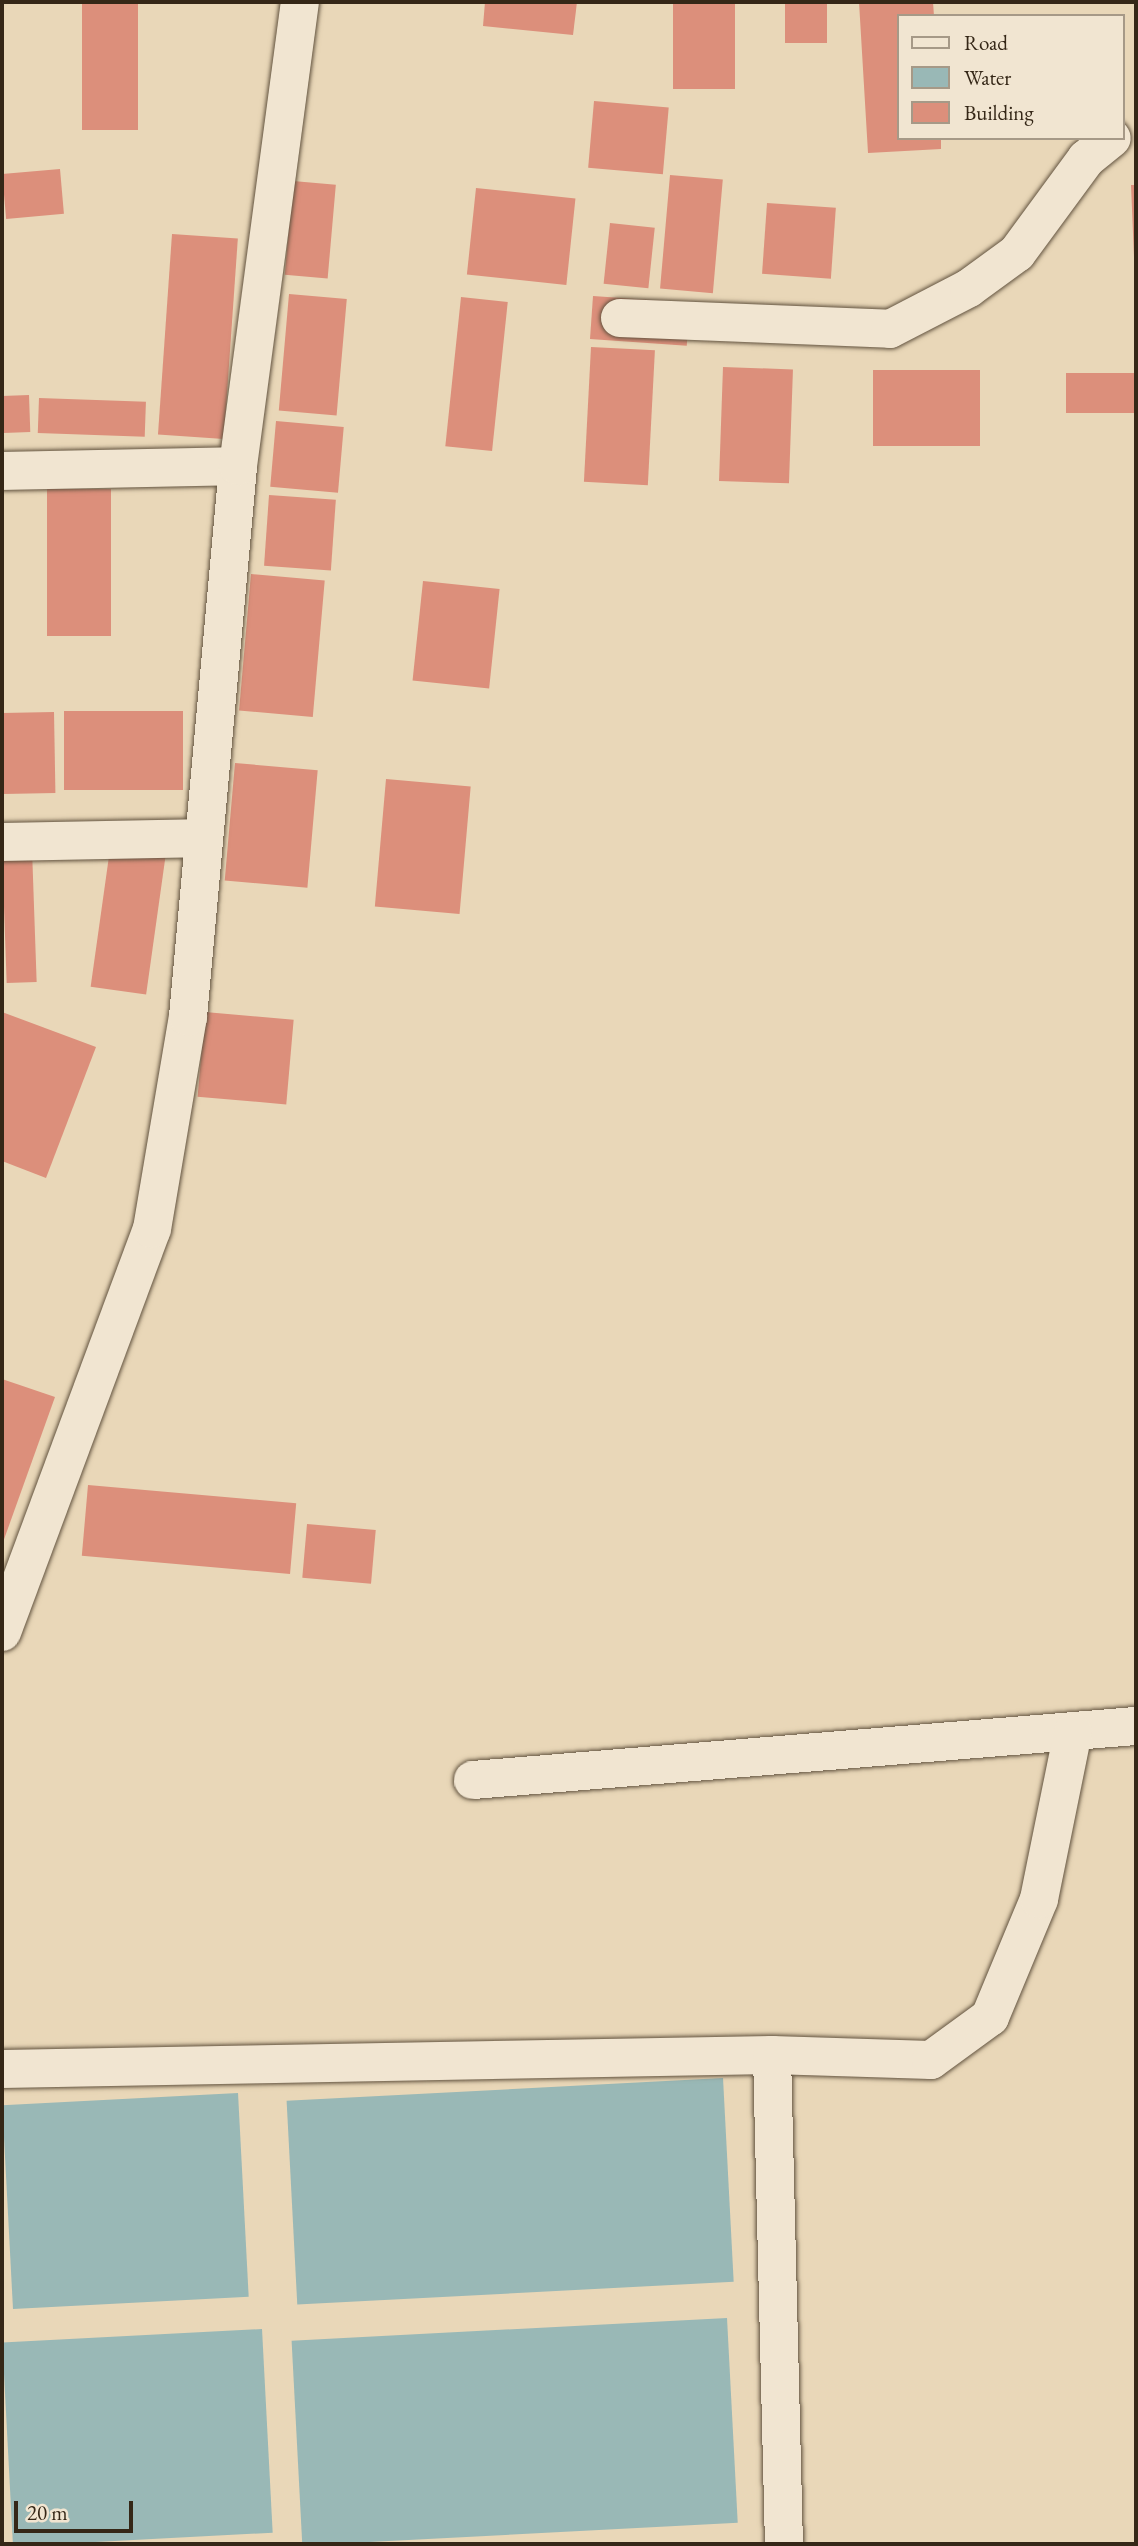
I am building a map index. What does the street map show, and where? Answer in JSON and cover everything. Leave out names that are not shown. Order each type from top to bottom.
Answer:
[{"type":"street","points":[[2,1632],[152,1229],[188,1017],[238,466],[300,2]]},
{"type":"street","points":[[620,318],[890,329],[970,288],[1017,253],[1086,159],[1110,140]]},
{"type":"street","points":[[2,471],[238,466]]},
{"type":"street","points":[[2,842],[204,838]]},
{"type":"street","points":[[473,1780],[1136,1726]]},
{"type":"street","points":[[2,2069],[772,2055],[931,2060],[990,2017],[1039,1899],[1073,1732]]},
{"type":"street","points":[[772,2055],[784,2544]]},
{"type":"water","points":[[723,2078],[734,2282],[297,2305],[287,2101]]},
{"type":"water","points":[[238,2093],[249,2297],[13,2309],[2,2105]]},
{"type":"water","points":[[727,2318],[738,2523],[302,2544],[292,2341]]},
{"type":"water","points":[[262,2329],[273,2533],[13,2544],[2,2343]]},
{"type":"building","points":[[82,2],[138,2],[138,130],[82,130]]},
{"type":"building","points":[[485,2],[577,2],[573,35],[483,26]]},
{"type":"building","points":[[673,2],[735,2],[735,89],[673,89]]},
{"type":"building","points":[[785,2],[827,2],[827,43],[785,43]]},
{"type":"building","points":[[859,2],[933,2],[934,14],[897,14],[897,140],[941,140],[941,149],[868,153]]},
{"type":"building","points":[[594,101],[669,108],[663,174],[588,168]]},
{"type":"building","points":[[60,169],[64,214],[6,219],[2,174]]},
{"type":"building","points":[[670,175],[723,180],[713,293],[660,289]]},
{"type":"building","points":[[293,181],[336,185],[328,278],[285,275]]},
{"type":"building","points":[[1131,185],[1136,185],[1136,257],[1134,257]]},
{"type":"building","points":[[476,188],[575,198],[566,285],[467,275]]},
{"type":"building","points":[[767,203],[836,208],[831,279],[762,274]]},
{"type":"building","points":[[610,223],[655,228],[648,288],[604,284]]},
{"type":"building","points":[[172,234],[238,239],[224,439],[158,435]]},
{"type":"building","points":[[289,294],[347,299],[337,416],[279,411]]},
{"type":"building","points":[[593,296],[690,303],[687,346],[590,339]]},
{"type":"building","points":[[461,297],[508,302],[492,451],[445,446]]},
{"type":"building","points":[[591,347],[655,350],[648,485],[584,482]]},
{"type":"building","points":[[723,367],[793,369],[789,483],[719,481]]},
{"type":"building","points":[[873,370],[980,370],[980,446],[873,446]]},
{"type":"building","points":[[1066,373],[1136,373],[1136,413],[1066,413]]},
{"type":"building","points":[[29,395],[30,432],[3,433],[2,396]]},
{"type":"building","points":[[39,398],[146,402],[145,437],[38,433]]},
{"type":"building","points":[[276,421],[344,427],[338,493],[270,487]]},
{"type":"building","points":[[47,489],[111,489],[111,636],[47,636]]},
{"type":"building","points":[[269,495],[336,500],[331,571],[264,566]]},
{"type":"building","points":[[251,574],[325,580],[313,717],[239,710]]},
{"type":"building","points":[[423,581],[500,589],[489,689],[413,680]]},
{"type":"building","points":[[64,711],[183,711],[183,790],[64,790]]},
{"type":"building","points":[[54,712],[55,793],[3,794],[2,713]]},
{"type":"building","points":[[235,763],[318,770],[307,888],[225,881]]},
{"type":"building","points":[[386,779],[471,786],[460,914],[375,907]]},
{"type":"building","points":[[32,849],[37,982],[7,983],[2,850]]},
{"type":"building","points":[[110,849],[165,857],[146,994],[91,987]]},
{"type":"building","points":[[2,1012],[96,1047],[46,1178],[2,1161]]},
{"type":"building","points":[[205,1012],[294,1020],[286,1104],[198,1097]]},
{"type":"building","points":[[2,1379],[55,1397],[2,1545]]},
{"type":"building","points":[[88,1485],[296,1503],[290,1574],[82,1556]]},
{"type":"building","points":[[307,1524],[376,1530],[371,1584],[302,1578]]}]
